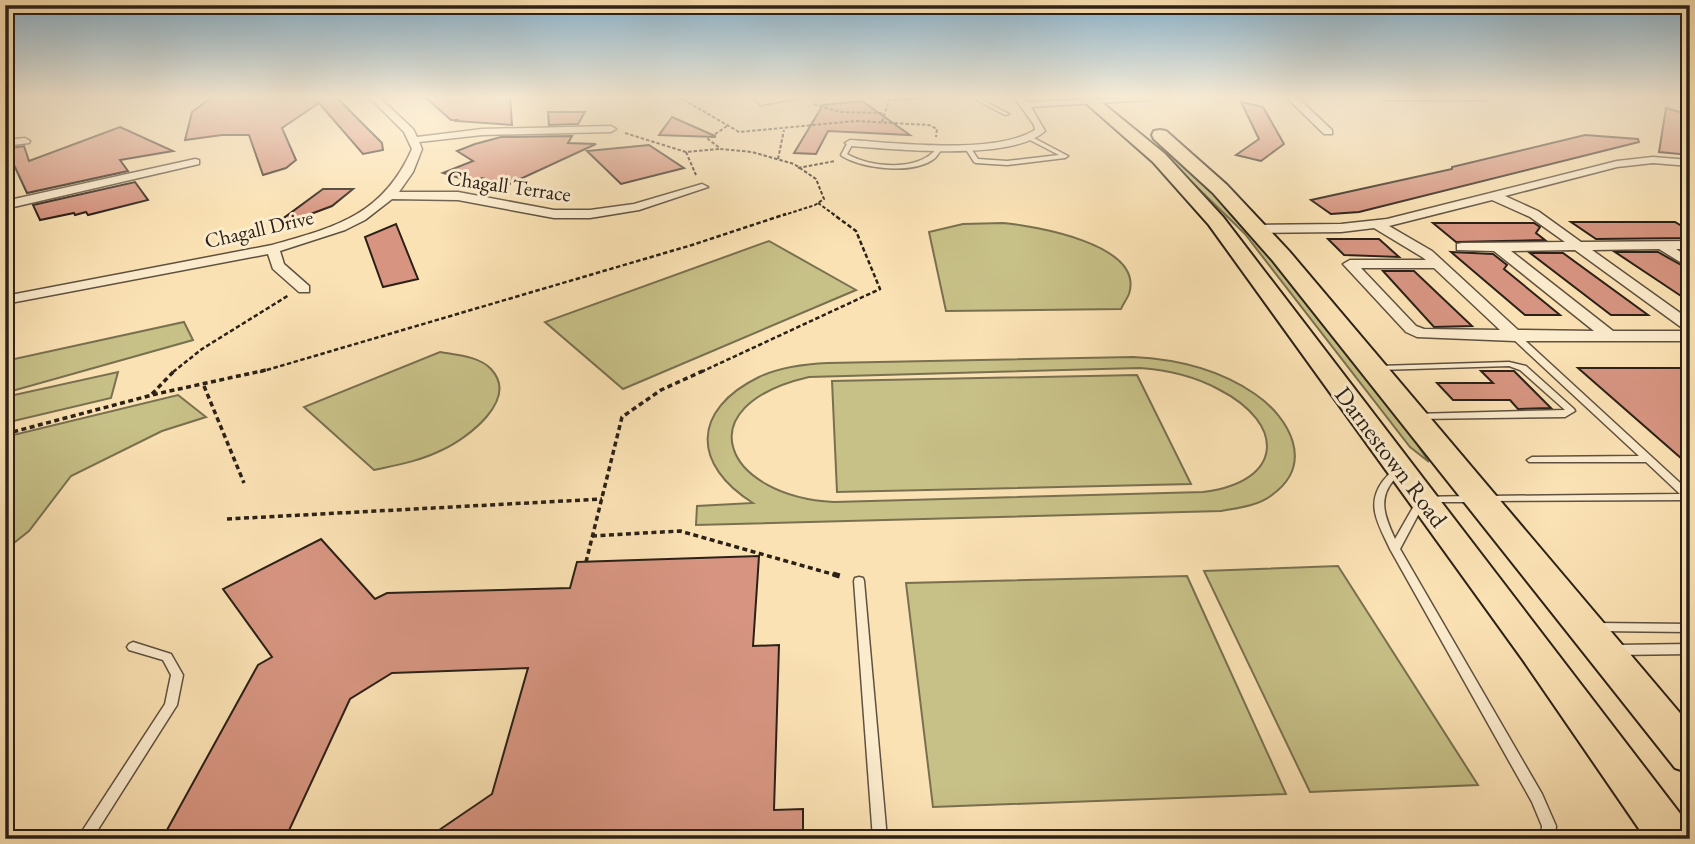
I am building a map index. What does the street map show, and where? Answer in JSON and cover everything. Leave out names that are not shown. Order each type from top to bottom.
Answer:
[{"type":"main road","name":"Darnestown Road","points":[[1138,136],[1199,201],[1672,839]]},
{"type":"main road","name":"Darnestown Road","points":[[1166,136],[1258,229],[1690,755]]},
{"type":"street","points":[[412,136],[414,140],[445,136]]},
{"type":"street","points":[[850,143],[968,148],[1030,138]]},
{"type":"street","name":"Chagall Drive","points":[[5,300],[273,249],[336,229],[359,219],[392,196],[414,159],[417,149],[414,140]]},
{"type":"street","points":[[5,143],[25,141]]},
{"type":"street","points":[[1258,229],[1377,225],[1635,161],[1690,163]]},
{"type":"street","points":[[5,205],[195,162]]},
{"type":"street","name":"Chagall Terrace","points":[[392,196],[458,196],[486,199],[554,214],[590,215],[635,207],[702,187]]},
{"type":"street","points":[[1494,196],[1534,214],[1690,327]]},
{"type":"street","points":[[1377,225],[1417,246],[1515,335]]},
{"type":"street","points":[[1661,245],[1690,264]]},
{"type":"street","points":[[1462,247],[1690,245]]},
{"type":"street","points":[[1498,247],[1610,336]]},
{"type":"street","points":[[273,249],[278,266],[304,289]]},
{"type":"street","points":[[1438,264],[1350,264],[1411,329],[1433,336],[1690,336]]},
{"type":"lane","points":[[968,148],[976,161],[995,164],[1065,156],[1030,138]]},
{"type":"lane","points":[[850,143],[844,155],[876,165],[917,164],[936,156],[937,148]]},
{"type":"lane","points":[[1515,335],[1690,497]]},
{"type":"lane","points":[[1373,369],[1510,364],[1523,368],[1571,411],[1565,414],[1412,416]]},
{"type":"lane","points":[[1532,460],[1649,459]]},
{"type":"lane","points":[[1400,469],[1383,483],[1377,506],[1395,550],[1537,798],[1549,826],[1548,839]]},
{"type":"lane","points":[[1395,550],[1422,499],[1690,497]]},
{"type":"lane","points":[[859,581],[880,839]]},
{"type":"lane","points":[[1584,626],[1690,628]]},
{"type":"lane","points":[[84,839],[171,705],[177,675],[167,657],[133,646]]},
{"type":"lane","points":[[1604,650],[1690,649]]},
{"type":"path","points":[[5,434],[151,395],[204,386],[682,248],[824,199],[822,188],[816,179],[778,159],[741,150],[686,152],[635,136]]},
{"type":"path","points":[[712,136],[708,139],[721,149]]},
{"type":"path","points":[[778,159],[783,136]]},
{"type":"path","points":[[937,136],[937,148]]},
{"type":"path","points":[[686,152],[702,187]]},
{"type":"path","points":[[799,168],[848,158]]},
{"type":"path","points":[[586,562],[622,417],[661,390],[880,289],[856,231],[818,203]]},
{"type":"path","points":[[151,395],[171,370],[191,355],[240,327],[271,303],[304,289]]},
{"type":"path","points":[[204,386],[244,483]]},
{"type":"path","points":[[227,519],[601,499]]},
{"type":"path","points":[[592,536],[680,531],[859,581]]},
{"type":"shaded area","points":[[1156,147],[1161,147],[1210,190],[1260,245],[1405,426],[1429,462],[1410,447],[1245,234]]},
{"type":"shaded area","points":[[1003,223],[1061,234],[1104,250],[1120,262],[1129,277],[1129,294],[1121,309],[946,311],[929,232],[963,224]]},
{"type":"shaded area","points":[[769,241],[856,290],[623,389],[545,322]]},
{"type":"shaded area","points":[[184,322],[193,340],[5,393],[5,361]]},
{"type":"shaded area","points":[[440,352],[467,357],[486,365],[498,381],[499,393],[495,405],[476,428],[434,454],[374,470],[304,407]]},
{"type":"shaded area","points":[[1133,357],[1181,363],[1227,378],[1268,404],[1287,428],[1293,442],[1295,456],[1292,470],[1285,483],[1261,502],[1221,511],[696,525],[697,506],[753,503],[733,488],[719,472],[710,455],[708,438],[711,421],[721,405],[737,390],[759,377],[793,367],[828,363]],"holes":[[[1150,369],[1180,374],[1199,381],[1240,403],[1256,418],[1265,434],[1267,450],[1262,464],[1249,477],[1230,486],[1203,492],[834,502],[796,496],[766,484],[745,467],[733,448],[733,428],[745,408],[770,390],[809,377]]]},
{"type":"shaded area","points":[[118,372],[111,398],[5,423],[5,397]]},
{"type":"shaded area","points":[[1137,375],[1191,484],[837,492],[832,381]]},
{"type":"shaded area","points":[[178,395],[206,417],[162,431],[71,476],[29,531],[5,550],[5,437]]},
{"type":"shaded area","points":[[1338,566],[1478,785],[1310,792],[1204,571]]},
{"type":"shaded area","points":[[1187,576],[1286,794],[933,807],[906,583]]},
{"type":"building","points":[[95,136],[141,136],[173,151],[120,160],[128,171],[27,193],[14,165],[5,167],[5,149],[24,146],[29,161]]},
{"type":"building","points":[[186,136],[212,136],[185,140]]},
{"type":"building","points":[[249,136],[286,136],[296,160],[286,168],[263,175]]},
{"type":"building","points":[[348,136],[375,136],[382,143],[383,150],[363,154]]},
{"type":"building","points":[[572,136],[568,143],[596,144],[507,185],[482,178],[472,182],[443,173],[473,161],[457,151],[501,137]]},
{"type":"building","points":[[804,136],[825,136],[816,154],[794,153]]},
{"type":"building","points":[[1258,136],[1280,136],[1284,144],[1261,161],[1236,155],[1259,139]]},
{"type":"building","points":[[1579,136],[1638,139],[1639,142],[1359,212],[1331,214],[1311,200]]},
{"type":"building","points":[[1661,136],[1690,136],[1690,155],[1659,152]]},
{"type":"building","points":[[649,145],[684,168],[621,184],[587,151]]},
{"type":"building","points":[[135,182],[148,200],[88,215],[86,212],[74,213],[40,220],[33,205]]},
{"type":"building","points":[[323,189],[353,189],[332,206],[284,224],[281,220]]},
{"type":"building","points":[[1571,222],[1675,222],[1690,231],[1690,238],[1596,239]]},
{"type":"building","points":[[1433,223],[1534,223],[1540,227],[1536,233],[1545,240],[1456,242]]},
{"type":"building","points":[[396,224],[418,279],[383,287],[365,237]]},
{"type":"building","points":[[1328,239],[1379,239],[1399,257],[1344,255]]},
{"type":"building","points":[[1451,252],[1493,254],[1507,265],[1504,269],[1560,315],[1525,315]]},
{"type":"building","points":[[1615,252],[1658,252],[1690,270],[1690,302]]},
{"type":"building","points":[[1530,253],[1563,253],[1648,315],[1611,315]]},
{"type":"building","points":[[1383,271],[1414,271],[1472,326],[1434,327]]},
{"type":"building","points":[[1578,368],[1690,368],[1690,466]]},
{"type":"building","points":[[1481,371],[1514,371],[1551,408],[1518,409],[1510,400],[1453,400],[1437,383],[1493,383]]},
{"type":"building","points":[[321,539],[375,599],[387,593],[570,588],[577,562],[759,556],[753,646],[779,645],[774,810],[803,809],[803,839],[426,839],[492,794],[528,668],[392,673],[350,699],[285,839],[162,839],[258,665],[272,657],[223,589]]}]
